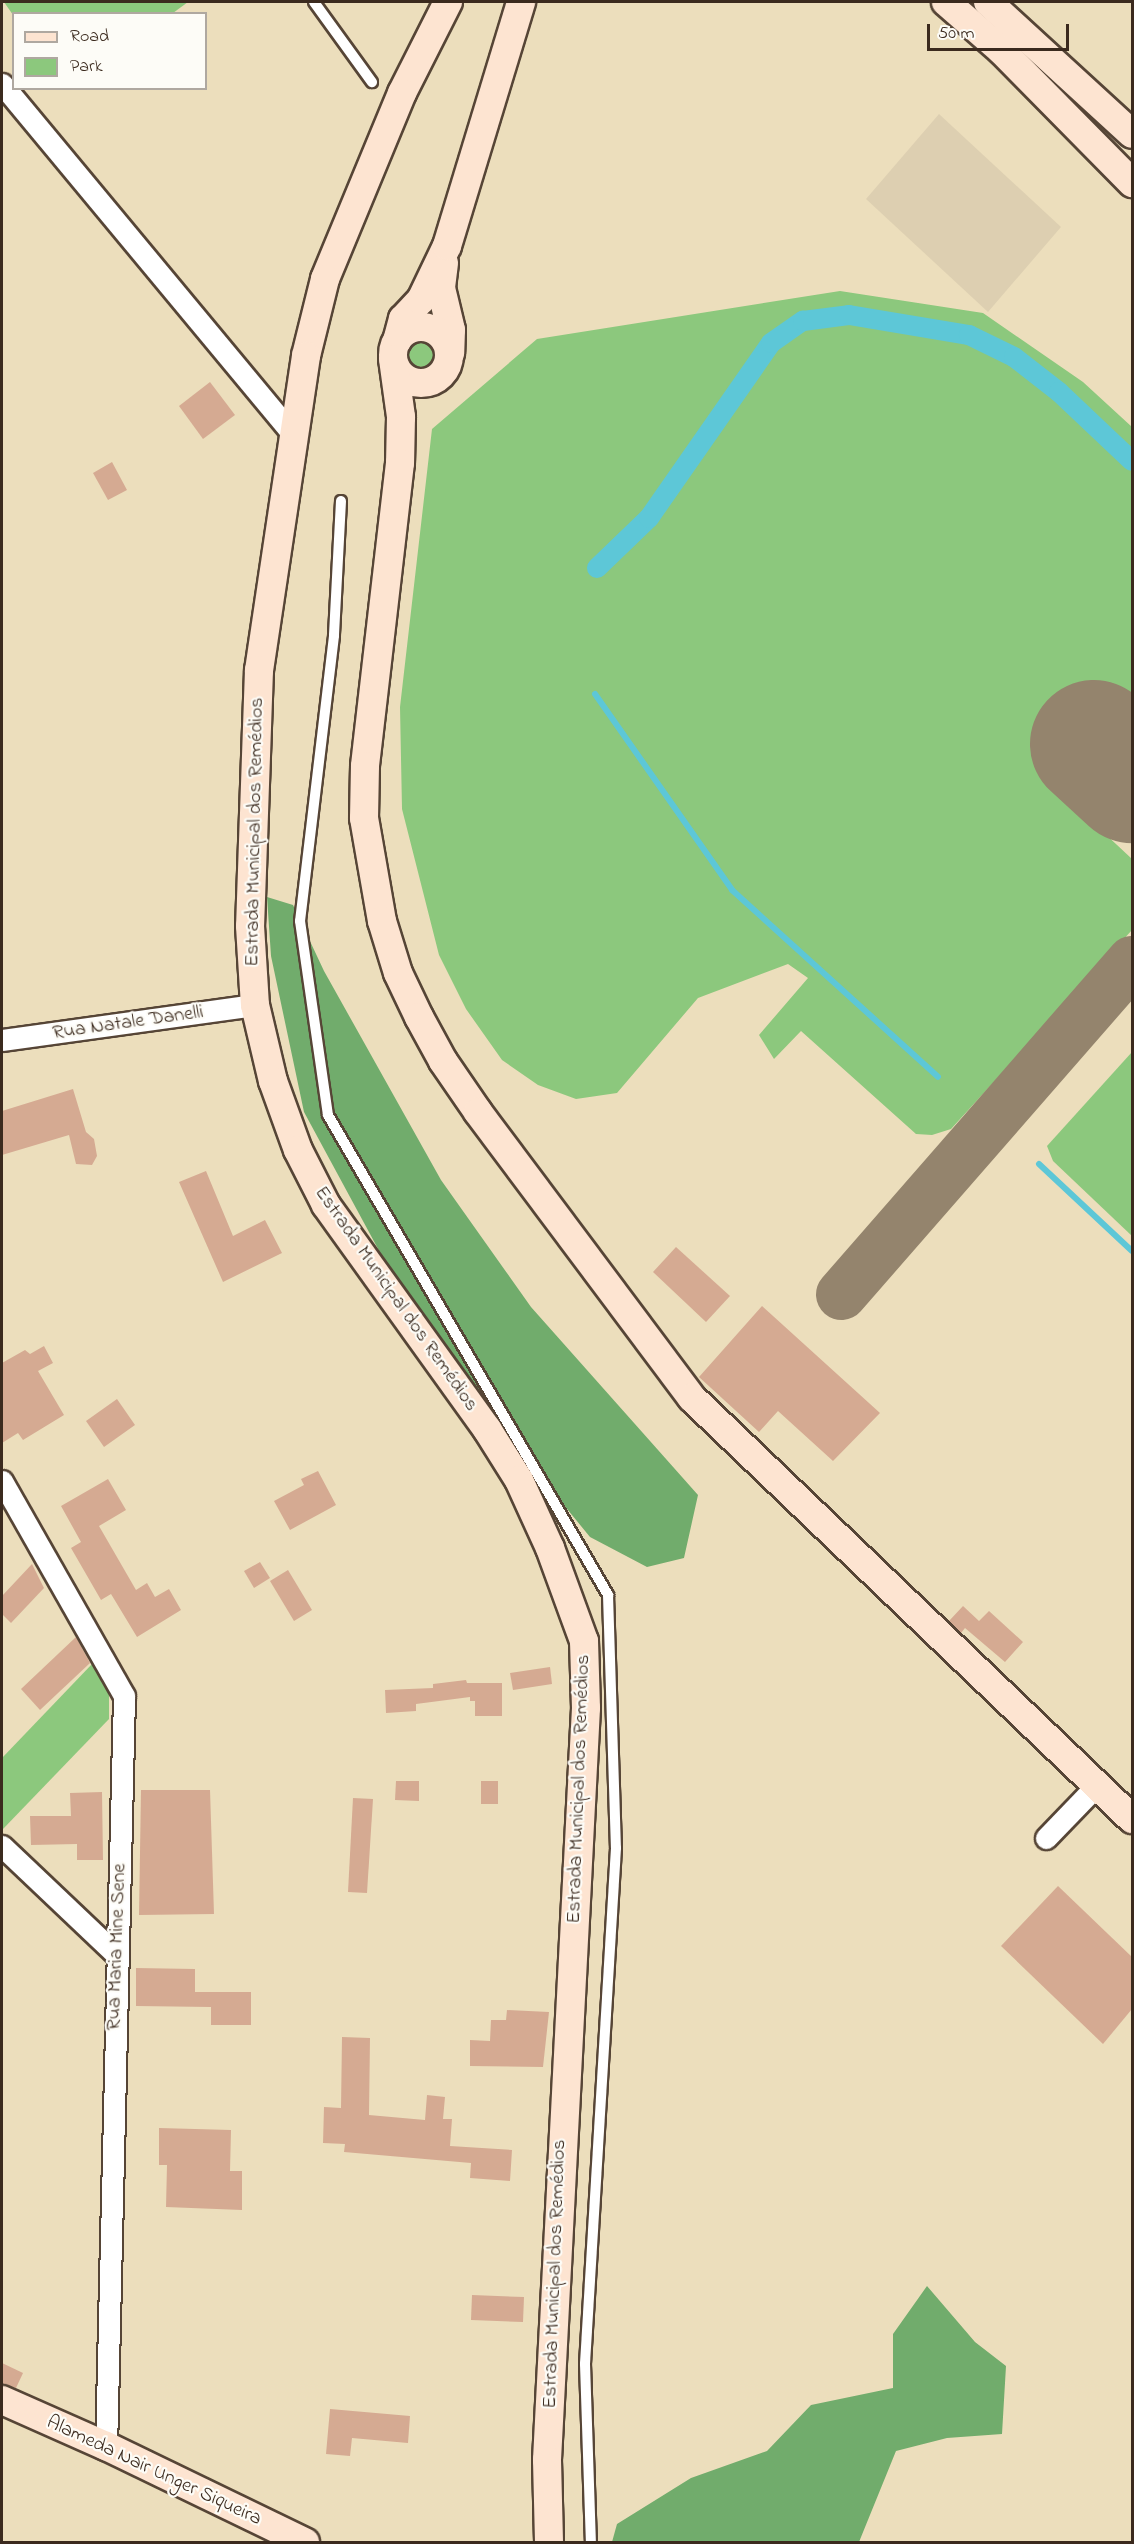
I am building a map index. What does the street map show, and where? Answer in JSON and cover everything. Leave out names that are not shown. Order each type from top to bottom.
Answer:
[{"type":"street","name":"Estrada Municipal dos Remédios","points":[[448,2],[402,93],[325,279],[292,433],[259,670],[254,744],[250,926],[255,1005],[273,1081],[298,1150],[326,1205],[487,1429],[519,1480],[550,1548],[584,1641],[586,1708],[547,2460],[549,2542]]},
{"type":"street","points":[[400,463],[411,418],[441,383],[448,361],[451,330],[441,288],[447,246],[521,2]]},
{"type":"street","points":[[946,2],[1001,50],[1132,183]]},
{"type":"street","points":[[988,2],[1132,134]]},
{"type":"street","points":[[2,84],[292,433]]},
{"type":"street","points":[[447,246],[421,300],[404,319],[395,350],[401,417],[400,463],[365,766],[364,818],[382,921],[398,973],[424,1026],[478,1112],[692,1398],[1132,1819]]},
{"type":"street","points":[[411,328],[429,328],[444,338],[448,361],[436,379],[418,383],[402,375],[395,350],[411,328]]},
{"type":"street","name":"Rua Natale Danelli","points":[[2,1041],[255,1005]]},
{"type":"street","name":"Rua Maria Mine Sene","points":[[2,1481],[124,1696],[116,1954],[106,2446]]},
{"type":"street","points":[[1046,1838],[1097,1785]]},
{"type":"street","points":[[2,1846],[116,1954]]},
{"type":"street","name":"Alameda Nair Unger Siqueira","points":[[2,2400],[106,2446],[305,2542]]},
{"type":"lane","points":[[314,2],[372,81]]},
{"type":"lane","points":[[341,501],[334,636],[300,921],[328,1115],[608,1594],[616,1848],[585,2364],[591,2542]]},
{"type":"shaded area","points":[[939,114],[1061,227],[988,312],[866,199]]},
{"type":"green space","points":[[4,2],[188,2],[174,12],[12,14]]},
{"type":"green space","points":[[840,291],[983,313],[1083,382],[1132,427],[1132,702],[1054,786],[1132,859],[1132,930],[951,1129],[932,1135],[916,1134],[801,1031],[774,1059],[759,1035],[808,978],[788,964],[698,998],[617,1093],[576,1099],[538,1085],[502,1060],[466,1009],[439,955],[402,809],[400,707],[432,429],[537,339]]},
{"type":"green space","points":[[421,340],[432,344],[436,355],[432,366],[421,370],[410,366],[406,355],[410,344]]},
{"type":"green space","points":[[267,897],[293,905],[324,971],[441,1180],[531,1307],[698,1495],[684,1558],[647,1567],[590,1537],[509,1438],[396,1282],[304,1112],[271,956]]},
{"type":"green space","points":[[1132,1052],[1132,1236],[1053,1161],[1047,1146]]},
{"type":"green space","points":[[93,1663],[109,1692],[109,1719],[3,1829],[2,1758]]},
{"type":"green space","points":[[927,2286],[975,2342],[1006,2366],[1002,2434],[947,2438],[896,2451],[859,2542],[612,2542],[617,2524],[691,2478],[767,2451],[811,2405],[893,2388],[893,2334]]},
{"type":"building","points":[[210,382],[235,415],[203,439],[179,406]]},
{"type":"building","points":[[112,462],[127,490],[108,500],[93,473]]},
{"type":"building","points":[[73,1089],[86,1132],[94,1139],[97,1156],[92,1165],[76,1164],[69,1135],[2,1155],[2,1111]]},
{"type":"building","points":[[206,1171],[233,1236],[265,1220],[282,1253],[223,1282],[179,1182]]},
{"type":"building","points":[[676,1247],[730,1296],[706,1322],[653,1272]]},
{"type":"building","points":[[762,1306],[880,1413],[833,1461],[778,1411],[759,1432],[699,1377]]},
{"type":"building","points":[[44,1346],[53,1363],[38,1371],[64,1415],[23,1440],[18,1433],[2,1443],[2,1363],[25,1350],[30,1354]]},
{"type":"building","points":[[117,1399],[135,1425],[104,1447],[86,1421]]},
{"type":"building","points":[[318,1471],[336,1505],[290,1530],[274,1501],[304,1485],[301,1479]]},
{"type":"building","points":[[108,1479],[126,1510],[99,1526],[136,1590],[147,1583],[155,1597],[169,1589],[181,1610],[137,1637],[111,1594],[101,1600],[71,1548],[81,1542],[61,1506]]},
{"type":"building","points":[[260,1562],[270,1578],[254,1588],[244,1571]]},
{"type":"building","points":[[32,1564],[44,1588],[11,1623],[2,1614],[2,1596]]},
{"type":"building","points":[[288,1570],[312,1610],[294,1621],[270,1581]]},
{"type":"building","points":[[963,1606],[979,1621],[989,1611],[1023,1642],[1005,1662],[965,1628],[961,1633],[949,1621]]},
{"type":"building","points":[[76,1637],[90,1663],[40,1710],[21,1689]]},
{"type":"building","points":[[550,1667],[552,1684],[513,1690],[510,1673]]},
{"type":"building","points":[[466,1680],[467,1683],[502,1683],[502,1716],[475,1716],[475,1701],[470,1701],[470,1697],[416,1704],[416,1711],[386,1713],[385,1690],[433,1688],[433,1684]]},
{"type":"building","points":[[396,1781],[419,1781],[419,1801],[395,1800]]},
{"type":"building","points":[[481,1781],[498,1781],[498,1804],[481,1804]]},
{"type":"building","points":[[141,1790],[210,1790],[214,1914],[139,1915]]},
{"type":"building","points":[[102,1792],[103,1860],[77,1860],[77,1844],[31,1845],[30,1816],[71,1816],[70,1793]]},
{"type":"building","points":[[353,1798],[373,1799],[367,1893],[348,1892]]},
{"type":"building","points":[[1058,1886],[1132,1957],[1132,2009],[1103,2044],[1001,1946]]},
{"type":"building","points":[[136,1968],[195,1969],[195,1992],[251,1992],[251,2025],[211,2025],[211,2007],[136,2006]]},
{"type":"building","points":[[507,2010],[549,2012],[543,2067],[470,2066],[470,2040],[490,2041],[491,2020],[506,2020]]},
{"type":"building","points":[[342,2037],[370,2038],[369,2115],[425,2120],[427,2095],[445,2097],[443,2119],[452,2119],[450,2146],[512,2150],[510,2181],[470,2178],[471,2163],[344,2152],[345,2144],[323,2143],[324,2107],[341,2108]]},
{"type":"building","points":[[159,2128],[231,2130],[230,2171],[242,2171],[242,2210],[166,2207],[167,2165],[159,2165]]},
{"type":"building","points":[[472,2295],[524,2297],[523,2322],[471,2320]]},
{"type":"building","points":[[2,2363],[23,2373],[16,2388],[2,2384]]},
{"type":"building","points":[[330,2409],[410,2416],[408,2443],[352,2438],[350,2456],[326,2454]]},
{"type":"waterway","points":[[597,568],[649,518],[771,343],[803,321],[849,315],[969,335],[1014,357],[1059,392],[1132,461]]},
{"type":"waterway","points":[[595,694],[732,890],[938,1077]]},
{"type":"waterway","points":[[1039,1164],[1132,1251]]},
{"type":"taxiway","points":[[841,1294],[1132,961]]},
{"type":"runway","points":[[1094,744],[1132,779]]}]
